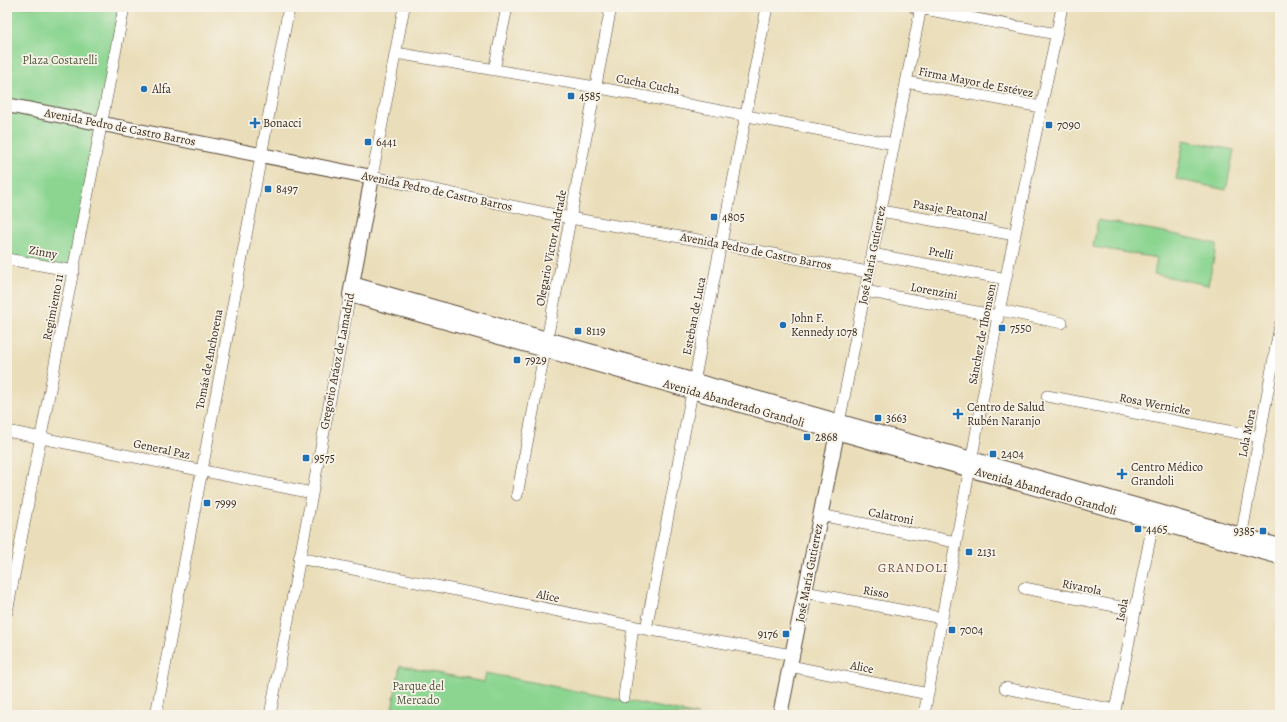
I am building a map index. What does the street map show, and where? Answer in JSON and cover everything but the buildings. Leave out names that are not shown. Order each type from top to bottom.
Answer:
[{"type":"street","name":"Regimiento 11","points":[[7,612],[124,7]]},
{"type":"street","name":"Tomás de Anchorena","points":[[156,715],[289,7]]},
{"type":"street","name":"Gregorio Aráoz de Lamadrid","points":[[270,715],[404,7]]},
{"type":"street","points":[[494,70],[507,7]]},
{"type":"street","name":"Olegario Victor Andrade","points":[[517,495],[611,7]]},
{"type":"street","name":"Esteban de Luca","points":[[646,629],[767,7]]},
{"type":"street","points":[[918,7],[1056,34]]},
{"type":"street","name":"José María Gutierrez","points":[[780,715],[881,211],[906,82],[918,7]]},
{"type":"street","name":"Sánchez de Thomson","points":[[924,715],[999,313],[1062,7]]},
{"type":"street","name":"Cucha Cucha","points":[[396,53],[595,87],[894,144]]},
{"type":"street","name":"Firma Mayor de Estévez","points":[[906,82],[1041,107]]},
{"type":"street","name":"Avenida Pedro de Castro Barros","points":[[7,106],[372,177],[570,218],[721,244],[868,272]]},
{"type":"street","name":"Pasaje Peatonal","points":[[881,211],[1015,235]]},
{"type":"street","name":"Prelli","points":[[872,254],[1006,279]]},
{"type":"street","name":"Zinny","points":[[7,259],[74,270]]},
{"type":"street","name":"Avenida Abanderado Grandoli","points":[[351,290],[1240,540],[1280,546]]},
{"type":"street","name":"Lorenzini","points":[[865,291],[1062,323]]},
{"type":"street","name":"Lola Mora","points":[[1240,540],[1280,325]]},
{"type":"street","name":"Rosa Wernicke","points":[[1046,396],[1259,437]]},
{"type":"street","name":"General Paz","points":[[7,431],[312,493]]},
{"type":"street","name":"Calatroni","points":[[820,516],[956,542]]},
{"type":"street","name":"Isola","points":[[1115,713],[1155,516]]},
{"type":"street","name":"Avenida Abanderado Grandoli","points":[[1240,540],[1280,557]]},
{"type":"street","name":"Alice","points":[[299,558],[633,626],[791,661],[928,694]]},
{"type":"street","name":"Rivarola","points":[[1024,588],[1135,610]]},
{"type":"street","name":"Risso","points":[[805,592],[942,618]]},
{"type":"street","points":[[624,697],[633,626]]},
{"type":"street","points":[[1005,688],[1115,713]]},
{"type":"green space","name":"Plaza Costarelli","points":[[7,7],[124,7],[74,271],[7,259]]},
{"type":"green space","points":[[1184,140],[1234,150],[1226,190],[1176,179]]},
{"type":"green space","points":[[1098,220],[1164,232],[1217,244],[1208,285],[1154,274],[1157,258],[1093,247]]},
{"type":"green space","name":"Parque del Mercado","points":[[400,666],[484,682],[486,673],[698,715],[391,715]]},
{"type":"place","name":"Alfa","points":[[144,89]]},
{"type":"place","name":"4585","points":[[571,96]]},
{"type":"place","name":"Bonacci","points":[[255,123]]},
{"type":"place","name":"7090","points":[[1049,125]]},
{"type":"place","name":"6441","points":[[368,142]]},
{"type":"place","name":"8497","points":[[268,189]]},
{"type":"place","name":"4805","points":[[714,217]]},
{"type":"place","name":"John F. Kennedy 1078","points":[[783,325]]},
{"type":"place","name":"7550","points":[[1002,328]]},
{"type":"place","name":"8119","points":[[578,331]]},
{"type":"place","name":"7929","points":[[517,360]]},
{"type":"place","name":"Centro de Salud Rubén Naranjo","points":[[958,414]]},
{"type":"place","name":"3663","points":[[878,418]]},
{"type":"place","name":"2868","points":[[807,437]]},
{"type":"place","name":"2404","points":[[993,454]]},
{"type":"place","name":"9575","points":[[306,458]]},
{"type":"place","name":"Centro Médico Grandoli","points":[[1122,474]]},
{"type":"place","name":"7999","points":[[207,503]]},
{"type":"place","name":"4465","points":[[1138,529]]},
{"type":"place","name":"9385","points":[[1263,531]]},
{"type":"place","name":"2131","points":[[969,552]]},
{"type":"place","name":"7004","points":[[952,630]]},
{"type":"place","name":"9176","points":[[786,634]]},
{"type":"district","name":"GRANDOLI","points":[[913,567]]}]
